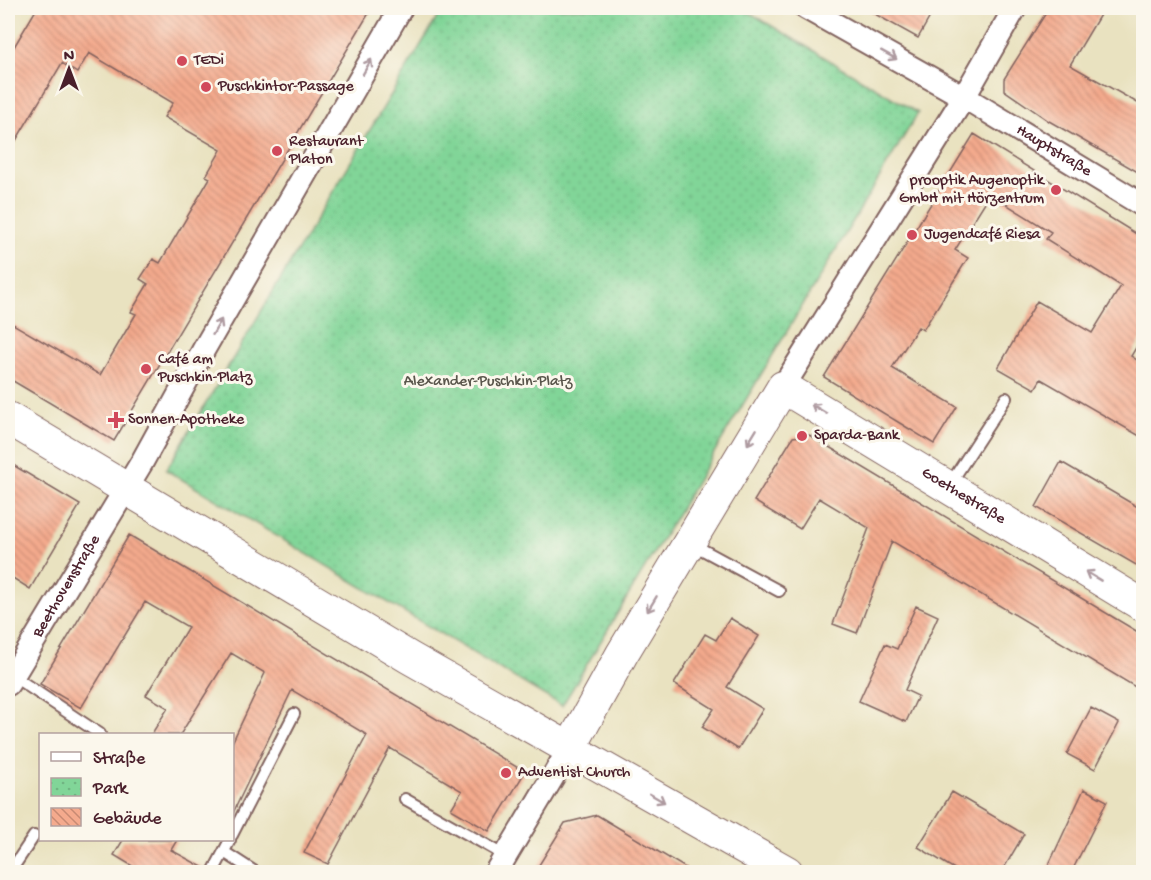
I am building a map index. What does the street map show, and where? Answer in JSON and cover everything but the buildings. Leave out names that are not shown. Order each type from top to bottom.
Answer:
[{"type":"main road","points":[[570,748],[622,654],[783,387]]},
{"type":"main road","name":"Goethestraße","points":[[783,387],[1143,606]]},
{"type":"main road","points":[[8,418],[410,658],[787,873]]},
{"type":"street","points":[[126,488],[402,8]]},
{"type":"street","points":[[806,8],[964,97]]},
{"type":"street","points":[[783,387],[964,97],[1015,8]]},
{"type":"street","name":"Hauptstraße","points":[[964,97],[1143,206]]},
{"type":"street","name":"Beethovenstraße","points":[[10,680],[126,488]]},
{"type":"street","points":[[501,864],[570,748]]},
{"type":"lane","points":[[948,487],[1006,398]]},
{"type":"lane","points":[[689,542],[779,591]]},
{"type":"lane","points":[[10,680],[97,733]]},
{"type":"lane","points":[[234,831],[294,714]]},
{"type":"lane","points":[[405,799],[501,864]]},
{"type":"lane","points":[[10,873],[34,836]]},
{"type":"lane","points":[[213,873],[230,841]]},
{"type":"lane","points":[[224,852],[255,873]]},
{"type":"green space","name":"Alexander-Puschkin-Platz","points":[[443,8],[742,8],[918,113],[562,706],[166,470]]},
{"type":"place","name":"TEDi","points":[[182,61]]},
{"type":"place","name":"Puschkintor-Passage","points":[[206,87]]},
{"type":"place","name":"Restaurant Platon","points":[[277,151]]},
{"type":"place","name":"prooptik Augenoptik GmbH mit Hörzentrum","points":[[1056,190]]},
{"type":"place","name":"Jugendcafé Riesa","points":[[912,235]]},
{"type":"place","name":"Café am Puschkin-Platz","points":[[146,369]]},
{"type":"place","name":"Sonnen-Apotheke","points":[[116,420]]},
{"type":"place","name":"Sparda-Bank","points":[[802,436]]},
{"type":"place","name":"Adventist Church","points":[[506,773]]}]
